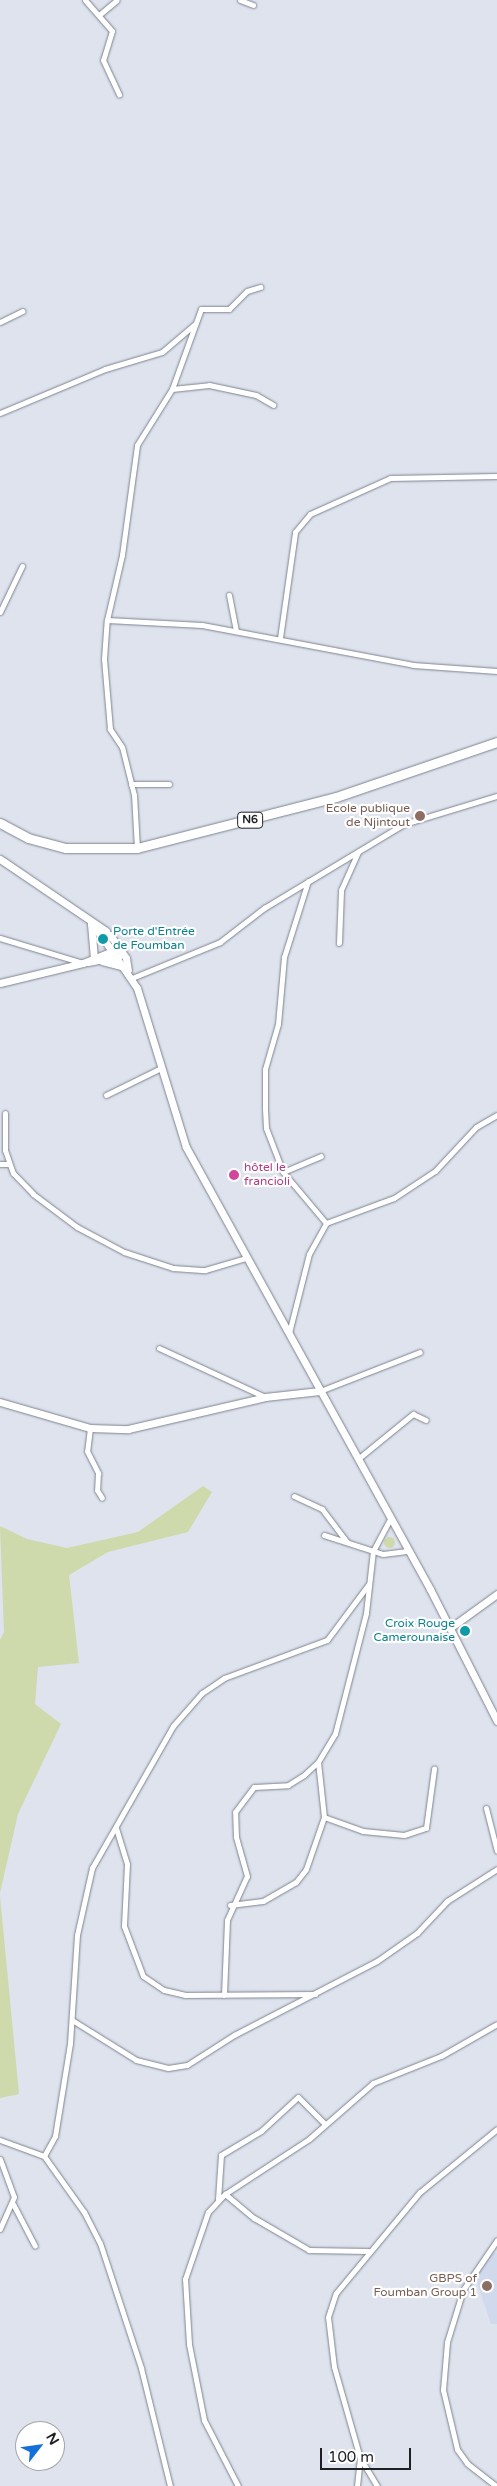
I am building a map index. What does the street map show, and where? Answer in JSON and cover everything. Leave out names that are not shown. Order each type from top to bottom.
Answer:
[{"type":"highway","name":"N6","points":[[0,823],[28,838],[66,848],[137,848],[336,797],[497,742]]},
{"type":"main road","points":[[0,859],[85,916],[105,936],[118,953],[132,978],[159,1069],[186,1147],[246,1258],[359,1458],[450,1628],[497,1721]]},
{"type":"main road","points":[[85,916],[105,936]]},
{"type":"main road","points":[[88,961],[92,924]]},
{"type":"main road","points":[[0,983],[118,953]]},
{"type":"main road","points":[[102,961],[118,953]]},
{"type":"main road","points":[[88,961],[102,961],[127,969]]},
{"type":"main road","points":[[0,1402],[90,1428],[136,1428],[265,1397],[320,1391]]},
{"type":"main road","points":[[450,1628],[497,1594]]},
{"type":"street","points":[[85,0],[112,31],[103,60],[119,94]]},
{"type":"street","points":[[99,14],[117,0]]},
{"type":"street","points":[[240,0],[253,5]]},
{"type":"street","points":[[137,848],[131,784],[122,747],[110,729],[104,658],[107,620],[122,556],[134,454],[172,389],[202,310],[229,309],[247,291],[260,287]]},
{"type":"street","points":[[0,322],[23,311]]},
{"type":"street","points":[[0,413],[105,369],[162,352],[197,322]]},
{"type":"street","points":[[172,389],[209,385],[256,395],[273,405]]},
{"type":"street","points":[[280,638],[295,532],[310,514],[390,478],[497,476]]},
{"type":"street","points":[[0,612],[22,566]]},
{"type":"street","points":[[229,595],[236,630]]},
{"type":"street","points":[[107,620],[141,618],[236,630],[413,665],[497,671]]},
{"type":"street","points":[[131,784],[169,784]]},
{"type":"street","points":[[132,978],[214,945],[308,881],[421,816],[497,796]]},
{"type":"street","points":[[339,943],[341,890],[359,852]]},
{"type":"street","points":[[308,881],[286,944],[278,1024],[265,1068],[266,1128],[283,1172],[326,1223]]},
{"type":"street","points":[[0,938],[88,961]]},
{"type":"street","points":[[106,1095],[159,1069]]},
{"type":"street","points":[[5,1113],[9,1164],[20,1182],[54,1212],[124,1252],[189,1270],[246,1258]]},
{"type":"street","points":[[289,1333],[309,1254],[326,1223],[394,1198],[435,1171],[476,1127],[497,1115]]},
{"type":"street","points":[[283,1172],[321,1156]]},
{"type":"street","points":[[0,1164],[9,1164]]},
{"type":"street","points":[[159,1348],[265,1397]]},
{"type":"street","points":[[320,1391],[420,1352]]},
{"type":"street","points":[[359,1458],[413,1414],[426,1420]]},
{"type":"street","points":[[90,1428],[86,1451],[98,1473],[97,1490],[102,1498]]},
{"type":"street","points":[[294,1496],[322,1509],[347,1542]]},
{"type":"street","points":[[224,1995],[230,1905],[247,1876],[234,1822],[241,1801],[261,1784],[292,1784],[318,1762],[335,1734],[351,1684],[373,1551],[390,1519]]},
{"type":"street","points":[[324,1535],[393,1556],[409,1551]]},
{"type":"street","points":[[44,2156],[55,2136],[72,2020],[77,1935],[96,1855],[116,1828],[163,1740],[202,1693],[240,1671],[319,1645],[368,1585]]},
{"type":"street","points":[[230,1905],[263,1901],[296,1882],[315,1851],[324,1817],[318,1762]]},
{"type":"street","points":[[324,1817],[363,1831],[404,1835],[426,1828],[434,1768]]},
{"type":"street","points":[[486,1808],[497,1852]]},
{"type":"street","points":[[116,1828],[127,1864],[124,1926],[135,1964],[143,1976],[164,1990],[224,1995],[319,1993]]},
{"type":"street","points":[[72,2020],[136,2060],[180,2067],[319,1993],[418,1933],[447,1901],[497,1869]]},
{"type":"street","points":[[238,2486],[204,2420],[186,2316],[185,2279],[192,2248],[199,2229],[218,2199],[310,2139],[373,2083],[441,2056],[497,2024]]},
{"type":"street","points":[[218,2199],[221,2155],[261,2131],[298,2098],[325,2124]]},
{"type":"street","points":[[377,2486],[360,2458],[334,2366],[328,2317],[336,2293],[368,2251],[420,2192],[497,2130]]},
{"type":"street","points":[[0,2140],[44,2156],[84,2212],[100,2243],[141,2368],[170,2486]]},
{"type":"street","points":[[0,2159],[13,2188],[13,2204],[0,2229]]},
{"type":"street","points":[[225,2194],[254,2218],[309,2250],[368,2251]]},
{"type":"street","points":[[13,2204],[35,2246]]},
{"type":"street","points":[[496,2486],[467,2463],[457,2449],[443,2390],[447,2342],[463,2290],[497,2240]]},
{"type":"street","points":[[357,2486],[360,2458]]},
{"type":"shaded area","name":"GBPS of Foumban Group 1","points":[[497,2253],[497,2324],[491,2324],[475,2277],[489,2254]]},
{"type":"green space","points":[[203,1486],[212,1492],[188,1532],[108,1552],[69,1575],[79,1663],[38,1667],[35,1704],[61,1724],[18,1814],[0,1893],[0,1640],[4,1632],[0,1526],[27,1539],[67,1548],[138,1532]]},
{"type":"green space","points":[[389,1536],[395,1542],[389,1548],[383,1542]]},
{"type":"green space","points":[[0,1896],[19,2094],[0,2098]]},
{"type":"place","name":"Ecole publique de Njintout","points":[[420,816]]},
{"type":"place","name":"Porte d'Entrée de Foumban","points":[[103,939]]},
{"type":"place","name":"hôtel le francioli","points":[[234,1175]]},
{"type":"place","name":"Croix Rouge Camerounaise","points":[[465,1631]]},
{"type":"place","name":"GBPS of Foumban Group 1","points":[[487,2286]]}]
